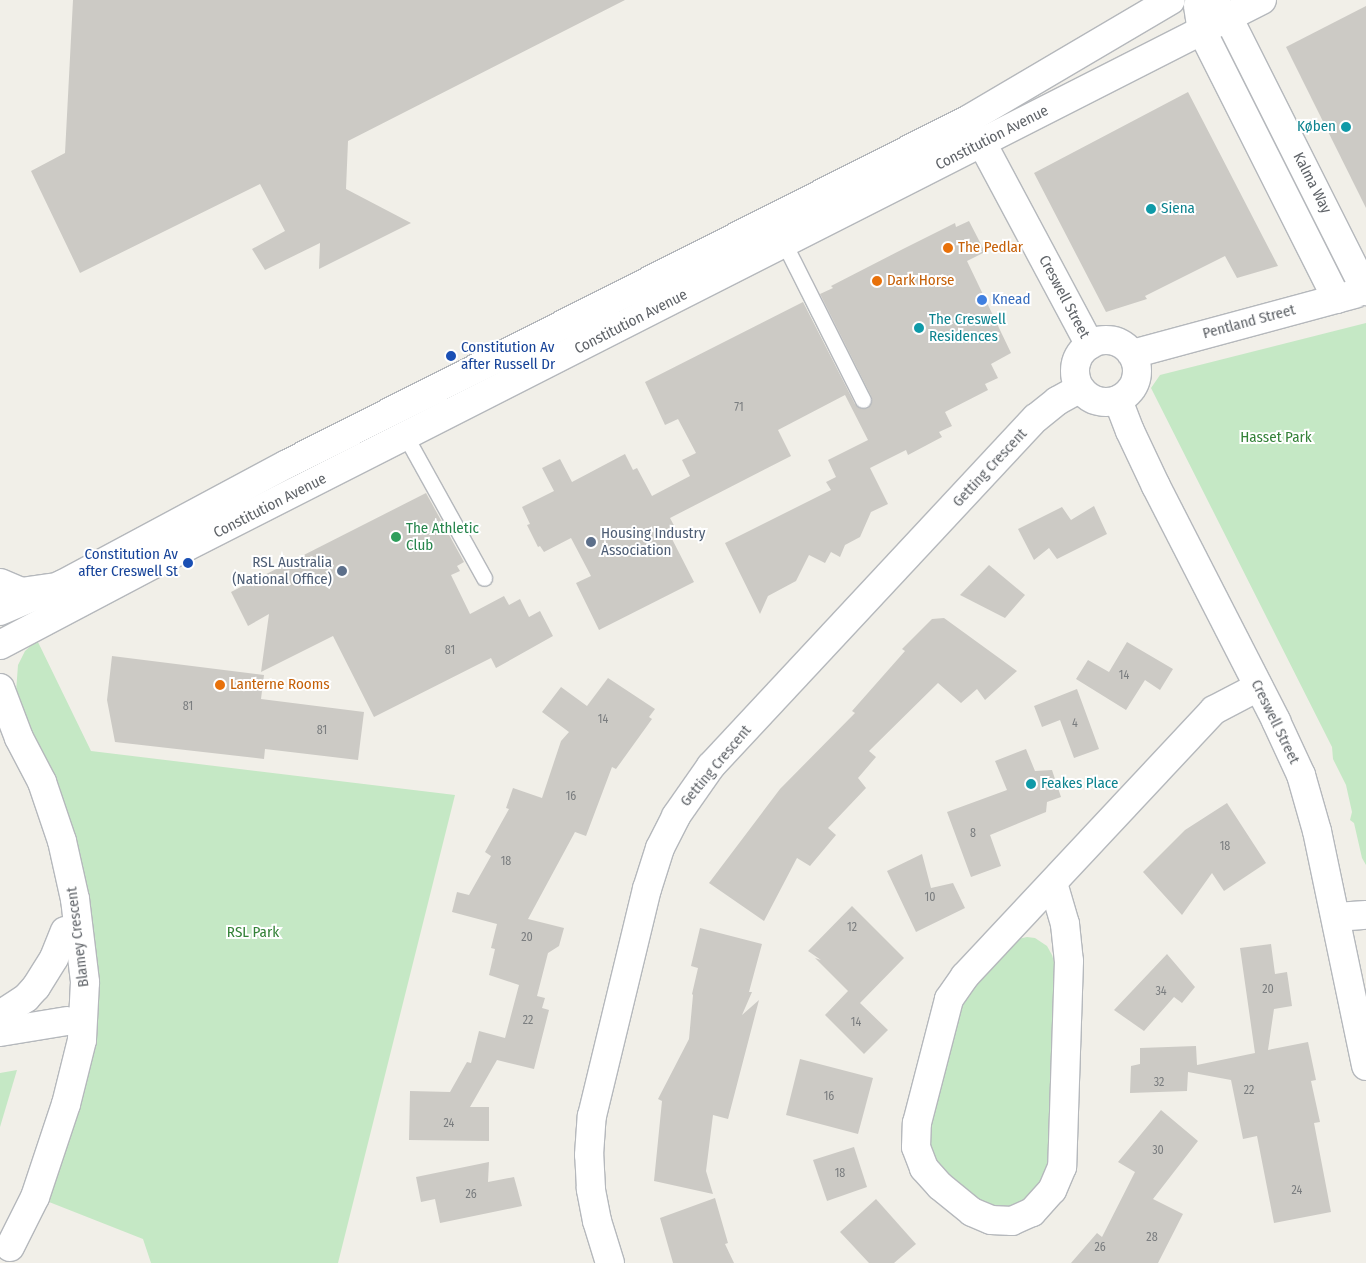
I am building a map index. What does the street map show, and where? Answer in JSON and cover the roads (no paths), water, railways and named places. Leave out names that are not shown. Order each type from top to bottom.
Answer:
[{"type":"street","name":"Constitution Avenue","points":[[0,611],[63,584],[386,414],[969,119],[1171,0]]},
{"type":"street","name":"Kalma Way","points":[[1196,0],[1202,31],[1337,299]]},
{"type":"street","name":"Constitution Avenue","points":[[0,645],[178,552],[1202,31],[1219,9],[1262,0]]},
{"type":"street","name":"Kalma Way","points":[[1219,9],[1366,291]]},
{"type":"street","name":"Creswell Street","points":[[982,143],[1090,345]]},
{"type":"street","name":"Pentland Street","points":[[1132,354],[1366,291]]},
{"type":"street","points":[[1108,340],[1117,342],[1132,354],[1136,362],[1136,380],[1126,395],[1118,400],[1101,402],[1086,395],[1080,388],[1076,379],[1077,360],[1090,345],[1108,340]]},
{"type":"street","name":"Getting Crescent","points":[[610,1263],[591,1189],[589,1161],[591,1120],[647,889],[658,854],[676,816],[711,766],[1036,418],[1057,401],[1080,388]]},
{"type":"street","name":"Creswell Street","points":[[1118,400],[1130,431],[1290,750],[1304,784],[1336,917],[1366,1066]]},
{"type":"street","points":[[386,414],[403,438]]},
{"type":"street","points":[[0,584],[13,590],[26,592],[43,590],[63,584]]},
{"type":"street","points":[[1052,883],[1064,924],[1070,961],[1062,1167],[1052,1190],[1032,1212],[1012,1221],[991,1220],[968,1210],[927,1172],[918,1152],[915,1135],[944,1012],[952,994],[1052,883],[1214,710],[1258,687]]},
{"type":"street","name":"Blamey Crescent","points":[[0,688],[19,738],[42,782],[62,841],[81,936],[85,982],[75,1020],[64,1044],[50,1100],[20,1191],[8,1255]]},
{"type":"street","name":"Blamey Crescent","points":[[0,735],[23,773],[34,799],[53,862],[66,931],[69,985],[75,1020]]},
{"type":"street","points":[[1336,917],[1366,915]]},
{"type":"street","points":[[0,1014],[26,998],[36,987],[54,958],[66,931]]},
{"type":"street","points":[[0,1032],[75,1020]]},
{"type":"lane","points":[[772,219],[863,400]]},
{"type":"lane","points":[[403,438],[484,578]]},
{"type":"place","name":"Køben","points":[[1346,127]]},
{"type":"place","name":"Siena","points":[[1151,209]]},
{"type":"place","name":"The Pedlar","points":[[948,248]]},
{"type":"place","name":"Dark Horse","points":[[877,281]]},
{"type":"place","name":"Knead","points":[[982,300]]},
{"type":"place","name":"The Creswell Residences","points":[[919,328]]},
{"type":"place","name":"Constitution Av after Russell Dr","points":[[451,356]]},
{"type":"place","name":"The Athletic Club","points":[[396,537]]},
{"type":"place","name":"Housing Industry Association","points":[[591,542]]},
{"type":"place","name":"Constitution Av after Creswell St","points":[[188,563]]},
{"type":"place","name":"RSL Australia (National Office)","points":[[342,571]]},
{"type":"place","name":"Lanterne Rooms","points":[[220,685]]},
{"type":"place","name":"Feakes Place","points":[[1031,784]]},
{"type":"park label","name":"Hasset Park","points":[[1276,438]]},
{"type":"park label","name":"RSL Park","points":[[253,933]]}]
